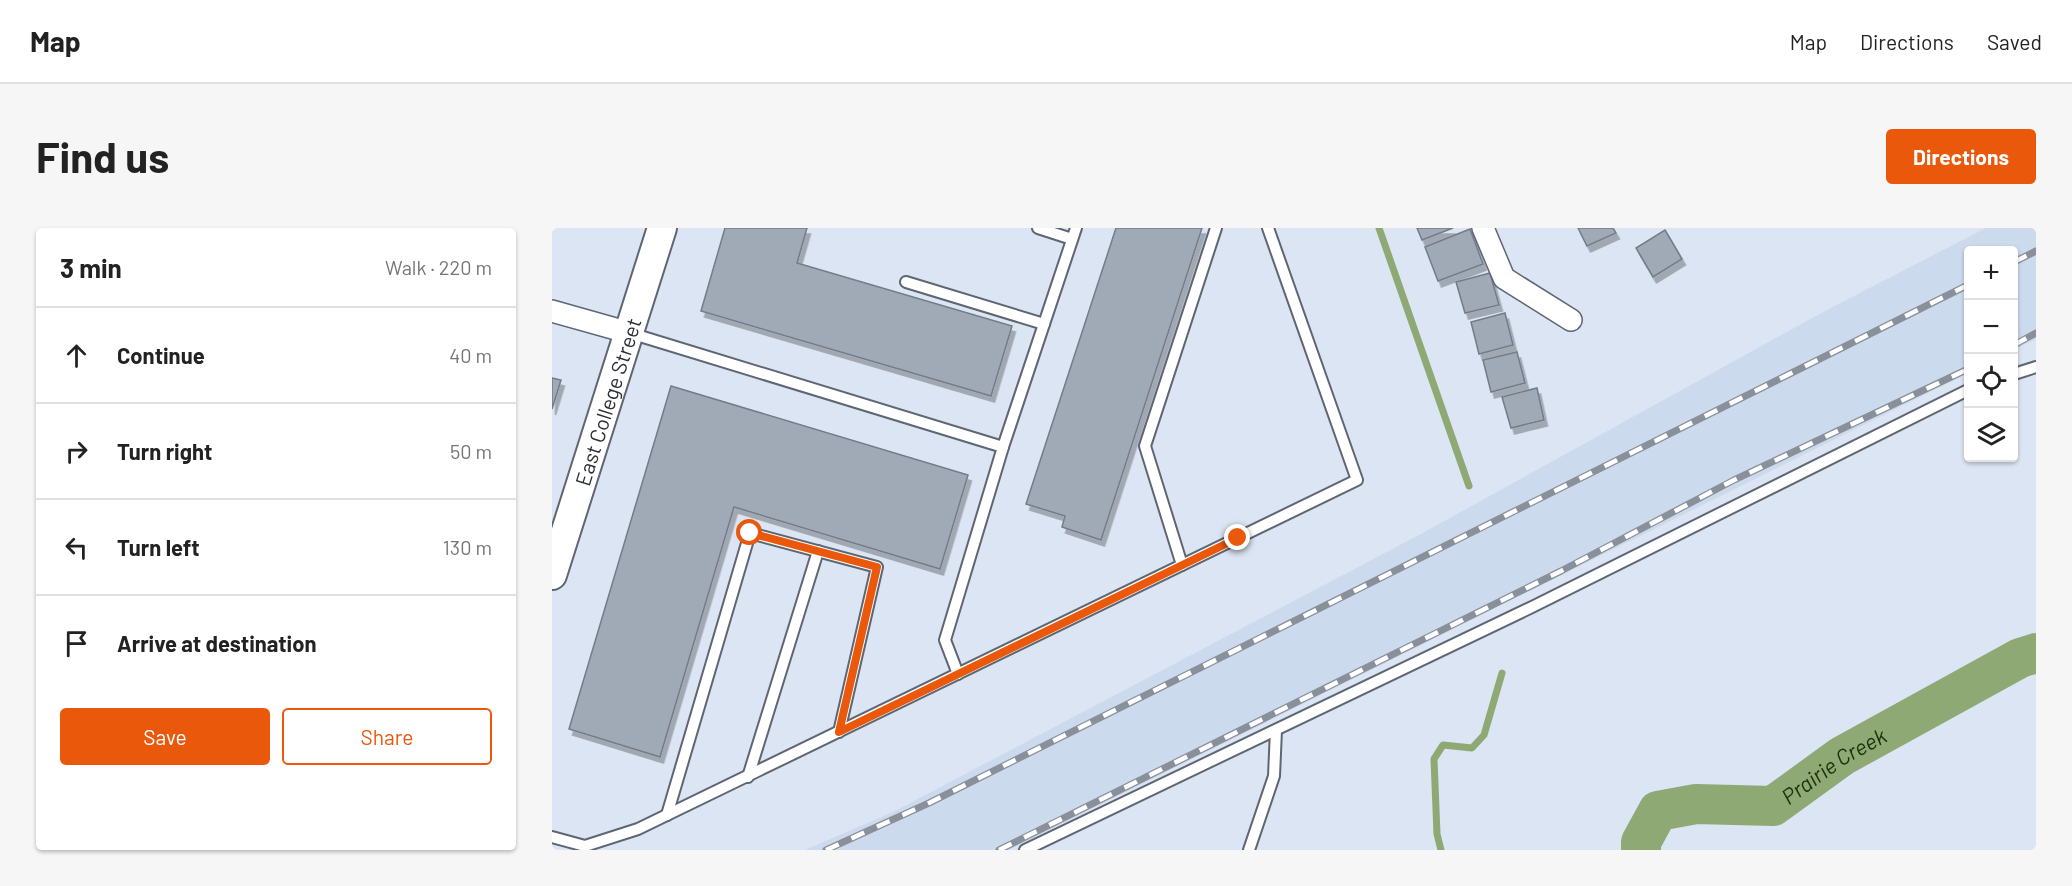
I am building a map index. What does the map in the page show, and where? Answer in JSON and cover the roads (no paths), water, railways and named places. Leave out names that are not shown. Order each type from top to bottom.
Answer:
[{"type":"street","name":"East College Street","points":[[552,575],[662,228]]},
{"type":"street","points":[[1483,228],[1504,278],[1571,320]]},
{"type":"street","points":[[552,311],[630,333]]},
{"type":"lane","points":[[958,674],[945,640],[1003,447],[1074,233],[1038,228]]},
{"type":"lane","points":[[1182,565],[1145,446],[1216,228]]},
{"type":"lane","points":[[552,837],[585,846],[639,829],[1357,480],[1268,228]]},
{"type":"lane","points":[[906,282],[1044,324]]},
{"type":"lane","points":[[630,333],[1003,447]]},
{"type":"lane","points":[[2018,372],[2036,367]]},
{"type":"lane","points":[[1025,850],[1532,607],[1964,392]]},
{"type":"lane","points":[[667,815],[750,533],[877,567],[839,732]]},
{"type":"lane","points":[[748,777],[818,551]]},
{"type":"lane","points":[[1249,850],[1274,776],[1276,730]]},
{"type":"waterway","points":[[1379,228],[1469,486]]},
{"type":"waterway","name":"Prairie Creek","points":[[1641,850],[1641,842],[1658,811],[1696,804],[1773,806],[1842,756],[2020,658],[2036,653]]},
{"type":"waterway","points":[[1441,850],[1437,834],[1434,759],[1443,745],[1472,748],[1484,735],[1502,673]]},
{"type":"railway","points":[[2018,260],[2036,251]]},
{"type":"railway","points":[[826,850],[929,803],[1964,287]]},
{"type":"railway","points":[[2018,343],[2036,333]]},
{"type":"railway","points":[[999,850],[1561,571],[1734,480],[1964,371]]}]
